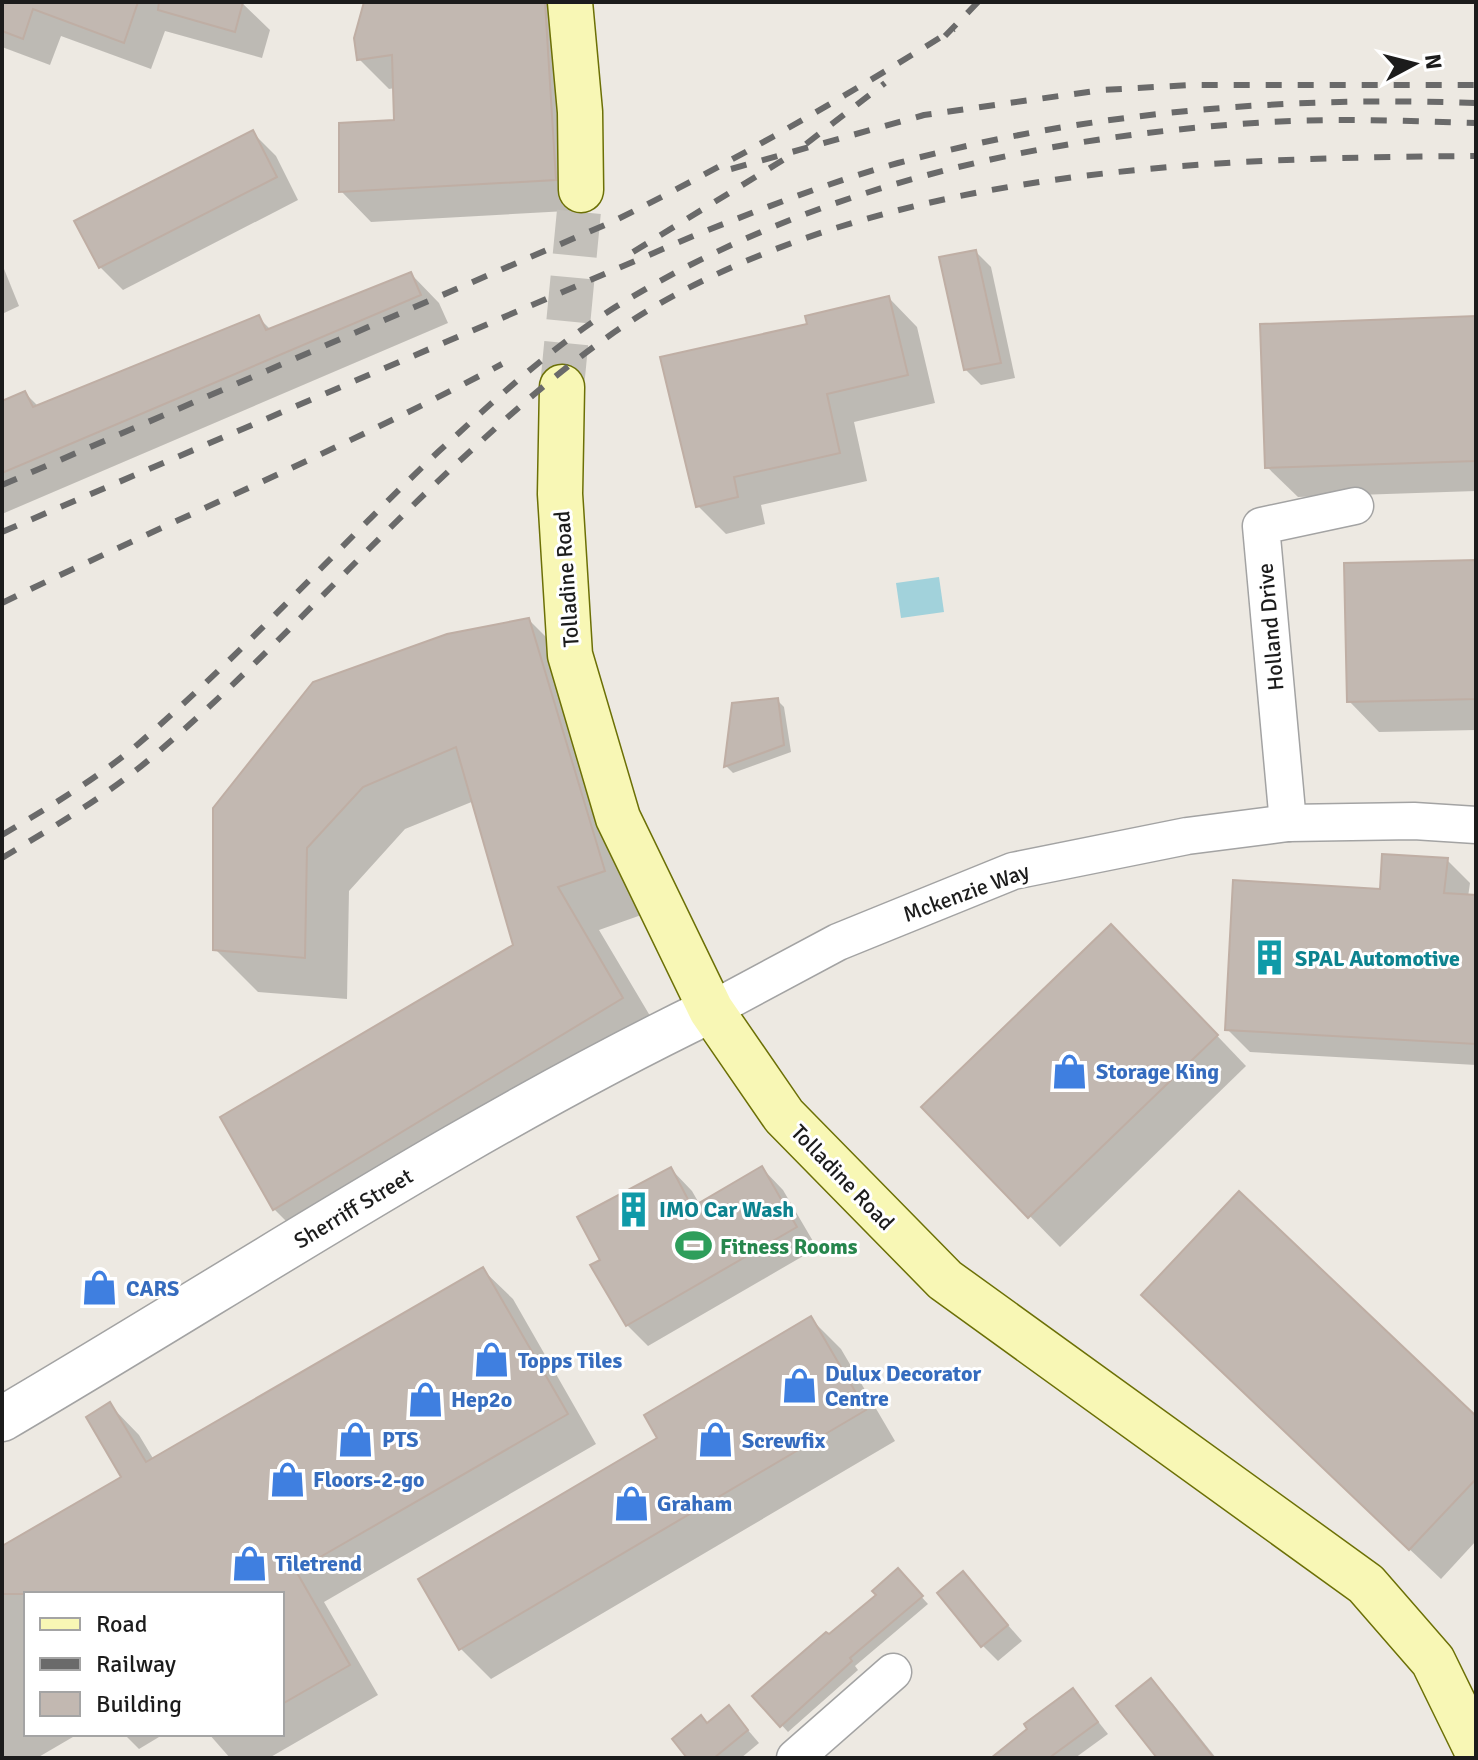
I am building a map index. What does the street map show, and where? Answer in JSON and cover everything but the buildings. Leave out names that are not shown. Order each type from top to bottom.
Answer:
[{"type":"main road","points":[[570,2],[580,112],[581,190]]},
{"type":"main road","name":"Tolladine Road","points":[[562,387],[560,494],[570,655],[618,818],[711,1010],[784,1116],[945,1280],[1366,1584],[1433,1661],[1476,1749]]},
{"type":"street","name":"Holland Drive","points":[[1288,823],[1261,526],[1355,506]]},
{"type":"street","name":"Mckenzie Way","points":[[711,1010],[838,942],[1013,871],[1187,836],[1288,823],[1414,821],[1476,825]]},
{"type":"street","name":"Sherriff Street","points":[[2,1419],[505,1118],[603,1062],[711,1010]]},
{"type":"street","points":[[803,1756],[893,1672]]},
{"type":"water","points":[[939,577],[944,612],[901,618],[896,583]]},
{"type":"tunnel","points":[[562,387],[581,190]]},
{"type":"railway","points":[[945,36],[978,2]]},
{"type":"railway","points":[[2,485],[614,221],[786,129],[954,29]]},
{"type":"railway","points":[[806,144],[885,83]]},
{"type":"railway","points":[[731,169],[924,115],[1102,90],[1191,85],[1476,85]]},
{"type":"railway","points":[[2,532],[698,234],[822,187],[898,163],[1040,131],[1185,111],[1331,102],[1476,103]]},
{"type":"railway","points":[[2,835],[88,781],[137,745],[252,638],[400,488],[531,369],[606,313],[705,257],[782,223],[860,195],[1022,153],[1104,139],[1270,122],[1476,123]]},
{"type":"railway","points":[[2,858],[97,799],[151,758],[232,685],[425,493],[514,411],[618,329],[675,295],[767,252],[864,220],[964,195],[1066,178],[1169,167],[1375,157],[1476,156]]},
{"type":"railway","points":[[633,252],[783,160]]},
{"type":"railway","points":[[2,603],[378,427],[502,364]]},
{"type":"place","name":"SPAL Automotive","points":[[1269,958]]},
{"type":"place","name":"Storage King","points":[[1070,1071]]},
{"type":"place","name":"IMO Car Wash","points":[[633,1209]]},
{"type":"place","name":"Fitness Rooms","points":[[694,1246]]},
{"type":"place","name":"CARS","points":[[100,1288]]},
{"type":"place","name":"Topps Tiles","points":[[492,1360]]},
{"type":"place","name":"Dulux Decorator Centre","points":[[799,1386]]},
{"type":"place","name":"Hep2o","points":[[425,1399]]},
{"type":"place","name":"PTS","points":[[356,1439]]},
{"type":"place","name":"Screwfix","points":[[716,1440]]},
{"type":"place","name":"Floors-2-go","points":[[287,1479]]},
{"type":"place","name":"Graham","points":[[631,1503]]},
{"type":"place","name":"Tiletrend","points":[[249,1563]]}]
